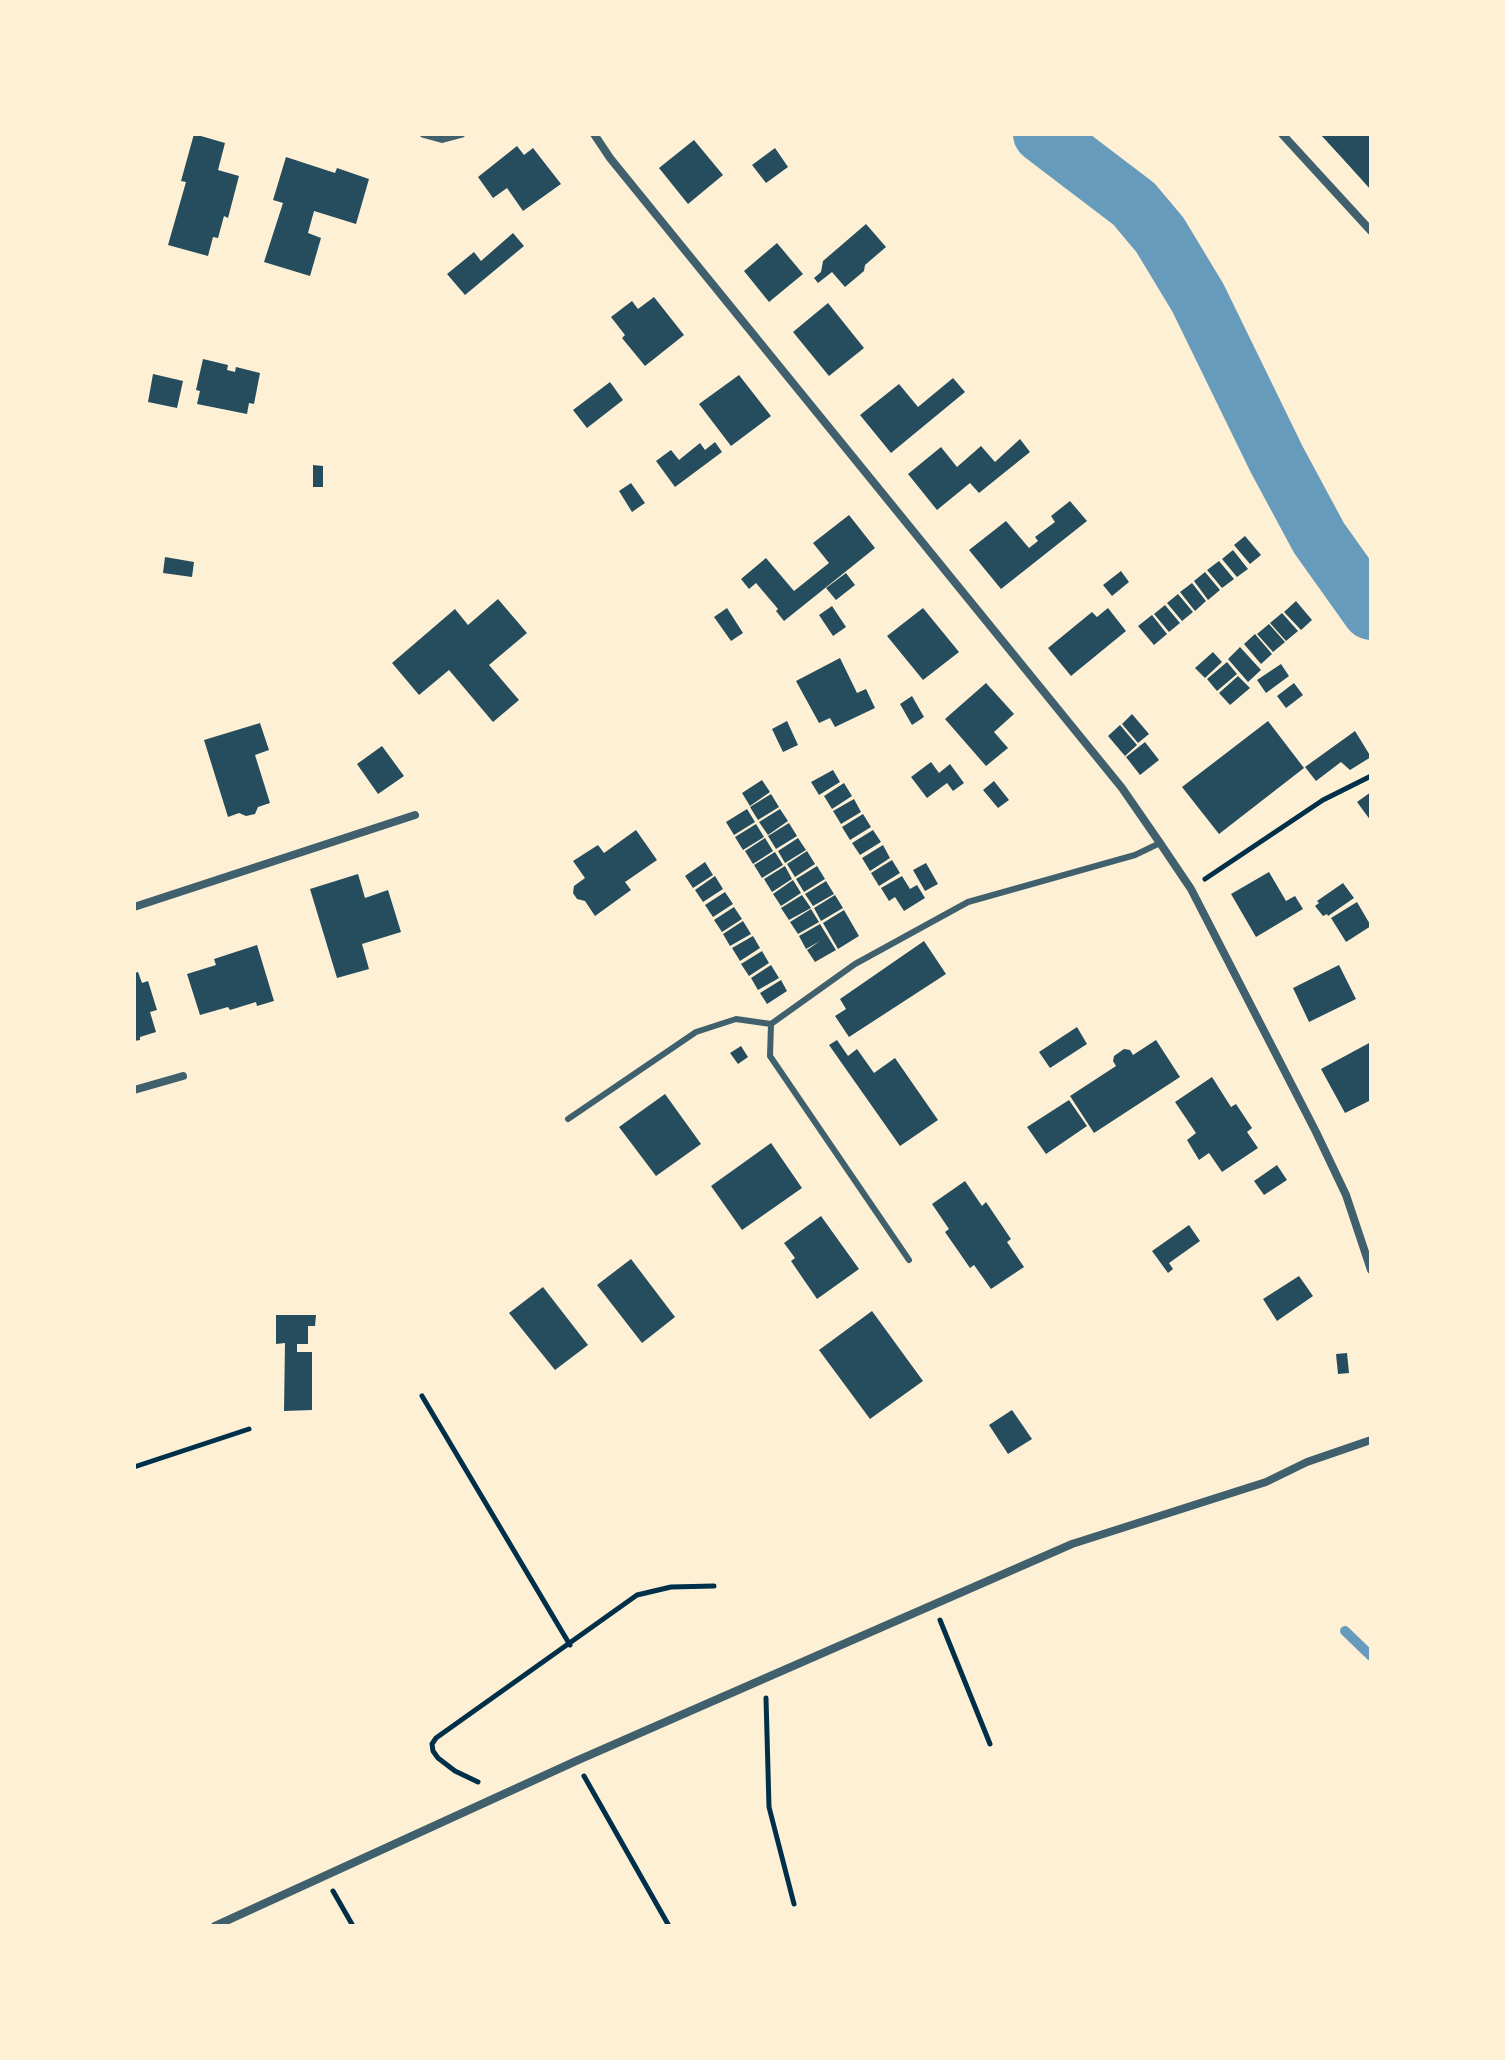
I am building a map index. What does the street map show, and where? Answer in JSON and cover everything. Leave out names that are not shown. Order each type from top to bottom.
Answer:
[{"type":"street","points":[[424,134],[442,139],[461,134]]},
{"type":"street","points":[[594,134],[610,158],[1122,788],[1160,843],[1191,889],[1346,1195],[1371,1270]]},
{"type":"street","points":[[1282,134],[1371,231]]},
{"type":"street","points":[[134,907],[415,815]]},
{"type":"street","points":[[134,1090],[183,1076]]},
{"type":"street","points":[[215,1926],[576,1761],[1072,1544],[1266,1482],[1307,1462],[1371,1440]]},
{"type":"lane","points":[[568,1119],[696,1032],[736,1019],[771,1024],[855,964],[968,902],[1135,855],[1160,843]]},
{"type":"lane","points":[[771,1024],[770,1056],[909,1260]]},
{"type":"path","points":[[1191,889],[1323,800],[1371,776]]},
{"type":"path","points":[[422,1396],[570,1645]]},
{"type":"path","points":[[134,1467],[249,1429]]},
{"type":"path","points":[[504,1795],[445,1764],[433,1751],[432,1744],[445,1731],[637,1595],[671,1587],[714,1586]]},
{"type":"path","points":[[933,1604],[990,1744]]},
{"type":"path","points":[[765,1677],[769,1807],[794,1904]]},
{"type":"path","points":[[576,1761],[669,1926]]},
{"type":"path","points":[[325,1876],[353,1926]]},
{"type":"building","points":[[194,134],[225,143],[218,170],[239,176],[228,218],[224,216],[218,238],[213,237],[208,256],[168,245],[186,182],[181,181]]},
{"type":"building","points":[[1320,134],[1371,134],[1371,190],[1343,159]]},
{"type":"building","points":[[694,140],[723,175],[688,204],[659,168]]},
{"type":"building","points":[[517,146],[524,155],[533,148],[561,184],[523,211],[507,188],[493,198],[478,177]]},
{"type":"building","points":[[775,148],[788,167],[766,183],[752,165]]},
{"type":"building","points":[[286,157],[335,173],[337,168],[369,179],[356,224],[314,211],[308,233],[321,238],[310,276],[264,262],[283,203],[273,200]]},
{"type":"building","points":[[866,224],[886,247],[845,287],[832,272],[818,283],[814,278],[821,272],[823,261]]},
{"type":"building","points":[[513,233],[524,246],[465,295],[447,274],[474,252],[481,261]]},
{"type":"building","points":[[777,243],[803,274],[769,302],[744,271]]},
{"type":"building","points":[[654,297],[684,335],[645,366],[622,338],[625,335],[611,317],[632,301],[638,309]]},
{"type":"building","points":[[828,303],[864,348],[829,376],[793,332]]},
{"type":"building","points":[[203,359],[228,365],[227,370],[235,372],[236,367],[260,373],[254,404],[249,403],[247,414],[197,404],[200,391],[196,390]]},
{"type":"building","points":[[153,374],[183,381],[177,408],[148,402]]},
{"type":"building","points":[[739,375],[771,416],[731,446],[699,404]]},
{"type":"building","points":[[953,378],[965,392],[891,453],[860,415],[899,384],[918,407]]},
{"type":"building","points":[[610,382],[623,400],[587,428],[573,410]]},
{"type":"building","points":[[1020,439],[1030,452],[979,493],[970,483],[937,510],[908,474],[941,447],[957,467],[981,446],[995,462]]},
{"type":"building","points":[[715,442],[722,452],[675,487],[656,461],[671,450],[679,460],[700,443],[705,450]]},
{"type":"building","points":[[313,465],[323,466],[323,487],[313,487]]},
{"type":"building","points":[[631,483],[645,503],[632,512],[619,491]]},
{"type":"building","points":[[1070,501],[1087,521],[1001,589],[969,550],[1006,521],[1029,548],[1038,541],[1035,537],[1055,522],[1051,516]]},
{"type":"building","points":[[849,515],[875,548],[784,621],[756,583],[749,589],[741,579],[766,558],[794,591],[829,563],[813,543]]},
{"type":"building","points":[[1245,536],[1261,555],[1250,564],[1234,545]]},
{"type":"building","points":[[1233,550],[1248,569],[1237,577],[1222,559]]},
{"type":"building","points":[[165,557],[194,562],[192,577],[163,573]]},
{"type":"building","points":[[1219,561],[1234,579],[1222,588],[1207,570]]},
{"type":"building","points":[[1121,571],[1129,582],[1112,596],[1103,585]]},
{"type":"building","points":[[1205,572],[1220,590],[1208,600],[1194,581]]},
{"type":"building","points":[[846,573],[855,585],[836,600],[826,588]]},
{"type":"building","points":[[1192,583],[1206,601],[1195,611],[1180,592]]},
{"type":"building","points":[[1178,594],[1193,612],[1182,621],[1167,603]]},
{"type":"building","points":[[498,599],[527,633],[489,665],[519,700],[493,722],[449,670],[419,695],[392,663],[455,609],[468,625]]},
{"type":"building","points":[[1296,601],[1312,620],[1301,630],[1284,612]]},
{"type":"building","points":[[1165,605],[1180,623],[1169,632],[1154,614]]},
{"type":"building","points":[[832,606],[846,627],[833,636],[819,615]]},
{"type":"building","points":[[727,608],[743,633],[731,641],[714,617]]},
{"type":"building","points":[[923,608],[959,652],[923,680],[887,636]]},
{"type":"building","points":[[1108,608],[1126,631],[1071,676],[1048,648],[1092,612],[1097,617]]},
{"type":"building","points":[[1282,613],[1298,631],[1286,641],[1270,623]]},
{"type":"building","points":[[1152,615],[1167,634],[1154,645],[1138,626]]},
{"type":"building","points":[[1269,624],[1285,642],[1273,652],[1257,634]]},
{"type":"building","points":[[1255,634],[1272,654],[1261,664],[1244,644]]},
{"type":"building","points":[[1240,647],[1261,670],[1248,682],[1228,659]]},
{"type":"building","points":[[1213,652],[1222,662],[1205,678],[1195,668]]},
{"type":"building","points":[[840,658],[857,693],[866,689],[875,708],[835,727],[830,718],[819,723],[796,681]]},
{"type":"building","points":[[1227,662],[1237,674],[1217,691],[1207,679]]},
{"type":"building","points":[[1281,664],[1289,676],[1266,693],[1257,680]]},
{"type":"building","points":[[1238,676],[1250,688],[1230,705],[1219,693]]},
{"type":"building","points":[[986,683],[1014,714],[994,732],[1008,748],[986,766],[945,719]]},
{"type":"building","points":[[1294,683],[1303,695],[1286,708],[1277,696]]},
{"type":"building","points":[[912,696],[924,717],[912,725],[900,704]]},
{"type":"building","points":[[1132,714],[1149,734],[1138,743],[1122,724]]},
{"type":"building","points":[[787,721],[798,745],[783,752],[772,729]]},
{"type":"building","points":[[1268,721],[1304,768],[1219,834],[1182,787]]},
{"type":"building","points":[[260,723],[269,750],[255,755],[270,803],[258,807],[255,814],[246,816],[239,813],[228,817],[204,740]]},
{"type":"building","points":[[1120,725],[1137,745],[1125,756],[1108,736]]},
{"type":"building","points":[[1355,731],[1371,757],[1350,770],[1341,762],[1316,781],[1305,767]]},
{"type":"building","points":[[1145,742],[1159,760],[1140,775],[1126,757]]},
{"type":"building","points":[[382,746],[404,776],[378,794],[357,764]]},
{"type":"building","points":[[931,762],[939,773],[950,764],[964,783],[953,791],[947,783],[927,798],[911,777]]},
{"type":"building","points":[[833,770],[840,782],[819,795],[811,782]]},
{"type":"building","points":[[762,780],[770,792],[750,806],[742,793]]},
{"type":"building","points":[[994,781],[1009,800],[998,808],[983,790]]},
{"type":"building","points":[[844,783],[852,796],[832,809],[824,796]]},
{"type":"building","points":[[1371,792],[1371,821],[1357,802]]},
{"type":"building","points":[[771,794],[779,807],[758,820],[750,807]]},
{"type":"building","points":[[854,799],[861,812],[841,824],[833,811]]},
{"type":"building","points":[[747,809],[755,822],[734,835],[726,822]]},
{"type":"building","points":[[780,809],[788,821],[768,835],[759,822]]},
{"type":"building","points":[[863,814],[871,827],[850,840],[842,827]]},
{"type":"building","points":[[789,823],[797,836],[776,849],[768,836]]},
{"type":"building","points":[[756,824],[764,837],[743,850],[735,837]]},
{"type":"building","points":[[636,830],[657,860],[625,882],[631,890],[595,916],[585,901],[577,899],[573,893],[574,886],[585,878],[573,861],[598,845],[604,853]]},
{"type":"building","points":[[873,830],[881,842],[860,855],[852,843]]},
{"type":"building","points":[[765,838],[773,851],[753,864],[745,851]]},
{"type":"building","points":[[798,838],[806,850],[785,863],[778,851]]},
{"type":"building","points":[[883,845],[890,858],[870,871],[862,858]]},
{"type":"building","points":[[807,851],[815,864],[795,877],[787,864]]},
{"type":"building","points":[[775,852],[783,865],[762,878],[754,865]]},
{"type":"building","points":[[892,860],[900,873],[879,886],[871,873]]},
{"type":"building","points":[[705,862],[713,875],[693,888],[685,876]]},
{"type":"building","points":[[926,863],[938,884],[925,891],[913,870]]},
{"type":"building","points":[[785,866],[792,879],[772,892],[764,879]]},
{"type":"building","points":[[817,866],[825,879],[804,892],[796,879]]},
{"type":"building","points":[[1269,872],[1286,901],[1295,896],[1303,909],[1256,937],[1231,894]]},
{"type":"building","points":[[358,874],[365,898],[388,890],[401,932],[362,944],[369,969],[337,978],[310,889]]},
{"type":"building","points":[[715,876],[723,889],[703,902],[695,890]]},
{"type":"building","points":[[902,876],[910,889],[917,885],[925,898],[904,911],[895,897],[889,901],[881,888]]},
{"type":"building","points":[[793,880],[801,893],[781,906],[773,894]]},
{"type":"building","points":[[826,881],[834,894],[813,906],[805,894]]},
{"type":"building","points":[[1343,883],[1354,898],[1328,916],[1323,916],[1315,906],[1319,903],[1317,901]]},
{"type":"building","points":[[725,892],[733,904],[713,917],[705,905]]},
{"type":"building","points":[[802,895],[811,908],[789,920],[781,908]]},
{"type":"building","points":[[835,895],[843,908],[821,921],[814,908]]},
{"type":"building","points":[[1357,902],[1371,926],[1346,942],[1331,918]]},
{"type":"building","points":[[734,907],[742,919],[722,932],[714,920]]},
{"type":"building","points":[[811,909],[819,922],[798,934],[790,922]]},
{"type":"building","points":[[844,910],[859,936],[838,949],[823,923]]},
{"type":"building","points":[[743,921],[751,934],[730,946],[723,934]]},
{"type":"building","points":[[820,924],[836,950],[815,962],[807,950],[820,941],[806,949],[799,936]]},
{"type":"building","points":[[753,936],[760,948],[740,961],[732,948]]},
{"type":"building","points":[[924,941],[946,974],[849,1037],[835,1016],[846,1009],[840,999]]},
{"type":"building","points":[[257,945],[274,1001],[257,1006],[256,1002],[230,1010],[228,1007],[200,1015],[187,974],[216,965],[214,959]]},
{"type":"building","points":[[762,951],[769,963],[749,976],[741,964]]},
{"type":"building","points":[[771,965],[779,978],[758,990],[751,978]]},
{"type":"building","points":[[1339,965],[1356,999],[1309,1022],[1293,988]]},
{"type":"building","points":[[138,972],[142,983],[148,981],[157,1010],[150,1012],[156,1032],[134,1041],[134,973]]},
{"type":"building","points":[[781,980],[787,991],[767,1004],[760,993]]},
{"type":"building","points":[[1077,1027],[1087,1044],[1050,1068],[1039,1052]]},
{"type":"building","points":[[837,1040],[848,1056],[857,1049],[874,1073],[895,1058],[938,1120],[900,1146],[829,1045]]},
{"type":"building","points":[[1156,1040],[1180,1077],[1094,1133],[1070,1096],[1116,1066],[1114,1056],[1124,1049],[1130,1050],[1133,1055]]},
{"type":"building","points":[[1371,1042],[1371,1100],[1345,1113],[1321,1069]]},
{"type":"building","points":[[741,1046],[748,1057],[738,1064],[730,1053]]},
{"type":"building","points":[[1212,1077],[1231,1107],[1236,1104],[1252,1128],[1247,1132],[1258,1148],[1222,1172],[1209,1153],[1199,1160],[1187,1140],[1196,1133],[1175,1102]]},
{"type":"building","points":[[665,1094],[701,1144],[656,1176],[619,1127]]},
{"type":"building","points":[[1069,1100],[1087,1126],[1046,1154],[1027,1127]]},
{"type":"building","points":[[771,1143],[802,1188],[742,1230],[711,1186]]},
{"type":"building","points":[[1277,1165],[1287,1180],[1264,1195],[1254,1181]]},
{"type":"building","points":[[965,1181],[982,1206],[986,1202],[1011,1239],[1007,1242],[1024,1267],[991,1289],[974,1265],[970,1268],[945,1232],[949,1229],[932,1204]]},
{"type":"building","points":[[821,1216],[859,1269],[817,1299],[791,1261],[795,1258],[784,1243]]},
{"type":"building","points":[[1189,1225],[1200,1241],[1169,1263],[1173,1269],[1168,1273],[1152,1251]]},
{"type":"building","points":[[631,1259],[675,1317],[642,1343],[597,1285]]},
{"type":"building","points":[[1299,1276],[1313,1296],[1277,1321],[1263,1299]]},
{"type":"building","points":[[543,1287],[588,1345],[555,1370],[509,1313]]},
{"type":"building","points":[[872,1311],[923,1381],[870,1419],[819,1350]]},
{"type":"building","points":[[276,1315],[316,1315],[315,1326],[308,1326],[308,1344],[297,1344],[297,1352],[312,1352],[312,1410],[284,1411],[285,1343],[276,1344]]},
{"type":"building","points":[[1347,1353],[1349,1373],[1338,1374],[1336,1354]]},
{"type":"building","points":[[1012,1410],[1032,1439],[1008,1454],[989,1425]]},
{"type":"waterway","points":[[1042,134],[1134,204],[1160,235],[1198,298],[1319,538],[1371,611]]},
{"type":"waterway","points":[[1345,1631],[1371,1656]]}]
